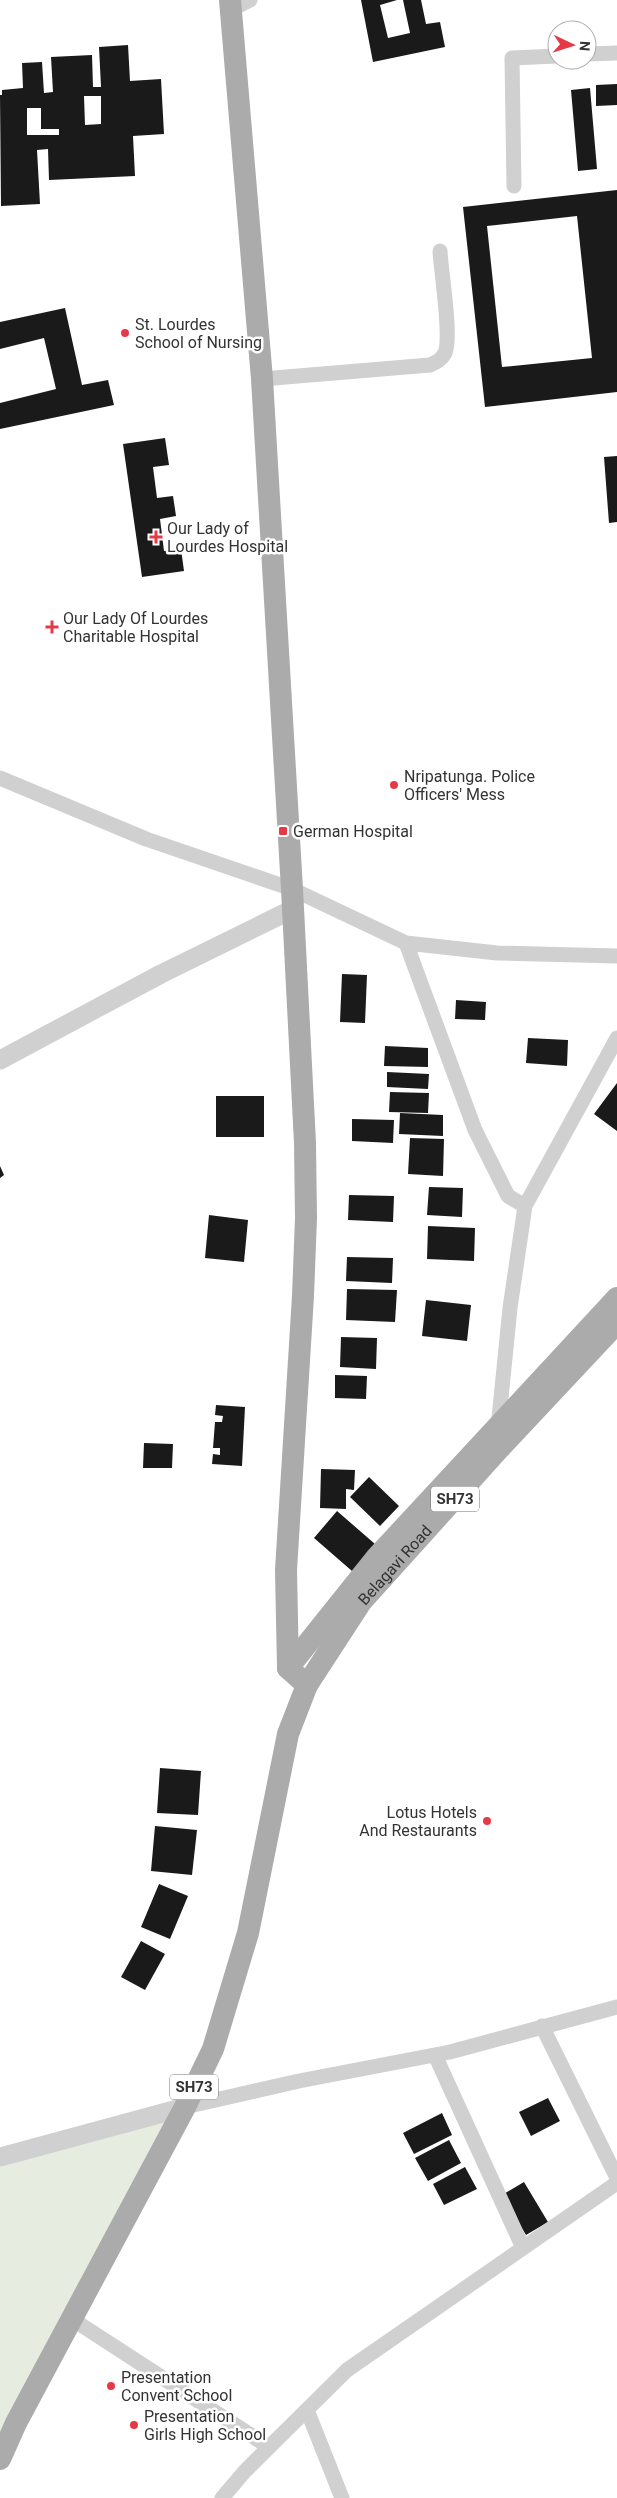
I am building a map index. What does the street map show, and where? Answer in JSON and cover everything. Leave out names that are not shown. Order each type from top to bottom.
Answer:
[{"type":"main road","points":[[230,5],[262,379],[293,899],[305,1143],[304,1296],[286,1570],[288,1668],[307,1685]]},
{"type":"main road","points":[[288,1668],[376,1558],[617,1298]]},
{"type":"main road","name":"Belagavi Road","points":[[307,1685],[361,1602],[497,1451],[617,1323]]},
{"type":"main road","name":"SH73","points":[[0,2459],[213,2050],[248,1933],[288,1734],[307,1685]]},
{"type":"street","points":[[230,5],[250,0]]},
{"type":"street","points":[[597,54],[617,53]]},
{"type":"street","points":[[514,186],[512,58],[547,56]]},
{"type":"street","points":[[262,379],[430,365],[440,360],[446,352],[447,336],[440,251]]},
{"type":"street","points":[[0,778],[293,899],[406,943],[497,953],[617,956]]},
{"type":"street","points":[[0,1060],[161,974],[293,899]]},
{"type":"street","points":[[406,943],[475,1130],[508,1196],[525,1206]]},
{"type":"street","points":[[498,1428],[510,1308],[525,1206],[617,1038]]},
{"type":"street","points":[[0,2157],[185,2106],[299,2081],[435,2055],[617,2007]]},
{"type":"street","points":[[542,2026],[617,2178]]},
{"type":"street","points":[[435,2055],[523,2248]]},
{"type":"street","points":[[222,2498],[269,2447],[347,2370],[617,2183]]},
{"type":"street","points":[[72,2319],[269,2447]]},
{"type":"street","points":[[307,2410],[342,2498]]},
{"type":"shaded area","points":[[185,2107],[0,2466],[0,2156]]},
{"type":"building","points":[[361,0],[397,0],[380,5],[388,38],[410,33],[403,0],[421,0],[426,24],[440,22],[445,47],[373,62]]},
{"type":"building","points":[[128,45],[130,81],[161,79],[164,134],[133,136],[135,176],[49,180],[48,149],[37,150],[40,204],[1,206],[0,95],[2,95],[2,90],[23,88],[22,63],[42,62],[44,93],[53,92],[51,57],[92,55],[93,87],[101,87],[99,47]],"holes":[[[84,96],[101,96],[101,124],[85,125]],[[27,108],[41,108],[41,129],[59,129],[59,135],[27,135]]]},
{"type":"building","points":[[617,84],[617,105],[596,106],[596,85]]},
{"type":"building","points":[[590,88],[597,169],[578,171],[571,90]]},
{"type":"building","points":[[617,190],[617,392],[485,407],[463,207]],"holes":[[[577,216],[592,358],[502,367],[487,226]]]},
{"type":"building","points":[[65,308],[82,385],[108,380],[114,405],[0,429],[0,403],[56,389],[44,338],[0,349],[0,322]]},
{"type":"building","points":[[165,438],[169,465],[153,467],[157,498],[173,496],[176,516],[160,519],[164,551],[181,549],[184,571],[142,577],[123,444]]},
{"type":"building","points":[[617,456],[617,522],[609,523],[604,457]]},
{"type":"building","points":[[342,974],[367,975],[365,1023],[340,1022]]},
{"type":"building","points":[[456,1000],[486,1002],[485,1020],[455,1019]]},
{"type":"building","points":[[528,1038],[568,1040],[567,1066],[526,1063]]},
{"type":"building","points":[[385,1046],[428,1048],[428,1067],[384,1066]]},
{"type":"building","points":[[387,1072],[429,1074],[428,1089],[387,1087]]},
{"type":"building","points":[[617,1083],[617,1131],[594,1114]]},
{"type":"building","points":[[390,1092],[429,1093],[428,1113],[389,1112]]},
{"type":"building","points":[[216,1096],[264,1096],[264,1137],[216,1137]]},
{"type":"building","points":[[400,1113],[443,1115],[443,1136],[399,1134]]},
{"type":"building","points":[[352,1119],[394,1120],[393,1143],[352,1141]]},
{"type":"building","points":[[410,1138],[444,1139],[443,1176],[408,1174]]},
{"type":"building","points":[[0,1166],[4,1175],[0,1178]]},
{"type":"building","points":[[429,1187],[463,1188],[462,1217],[427,1215]]},
{"type":"building","points":[[349,1195],[394,1196],[393,1222],[348,1220]]},
{"type":"building","points":[[209,1215],[248,1220],[244,1262],[205,1258]]},
{"type":"building","points":[[428,1226],[475,1228],[474,1261],[427,1259]]},
{"type":"building","points":[[347,1257],[393,1258],[392,1283],[346,1281]]},
{"type":"building","points":[[347,1289],[397,1290],[395,1322],[346,1320]]},
{"type":"building","points":[[426,1300],[471,1305],[467,1341],[422,1336]]},
{"type":"building","points":[[341,1337],[377,1338],[376,1369],[340,1367]]},
{"type":"building","points":[[335,1375],[367,1376],[366,1399],[335,1398]]},
{"type":"building","points":[[216,1405],[245,1407],[242,1466],[212,1464],[213,1454],[220,1455],[220,1448],[213,1448],[215,1422],[222,1422],[223,1416],[215,1415]]},
{"type":"building","points":[[144,1443],[173,1444],[172,1468],[143,1468]]},
{"type":"building","points":[[321,1469],[355,1470],[354,1490],[346,1489],[346,1509],[320,1508]]},
{"type":"building","points":[[369,1477],[399,1506],[380,1526],[350,1497]]},
{"type":"building","points":[[337,1511],[375,1544],[352,1571],[314,1538]]},
{"type":"building","points":[[160,1768],[201,1771],[198,1815],[157,1813]]},
{"type":"building","points":[[155,1826],[197,1830],[192,1875],[151,1871]]},
{"type":"building","points":[[159,1884],[188,1896],[170,1939],[141,1927]]},
{"type":"building","points":[[141,1941],[165,1954],[145,1990],[121,1977]]},
{"type":"building","points":[[548,2098],[560,2121],[531,2136],[519,2112]]},
{"type":"building","points":[[442,2113],[452,2135],[414,2154],[403,2133]]},
{"type":"building","points":[[449,2140],[461,2163],[428,2181],[415,2158]]},
{"type":"building","points":[[465,2167],[477,2189],[444,2205],[433,2184]]},
{"type":"building","points":[[524,2182],[548,2222],[526,2235],[502,2195]]},
{"type":"place","name":"St. Lourdes School of Nursing","points":[[125,333]]},
{"type":"place","name":"Our Lady of Lourdes Hospital","points":[[156,537]]},
{"type":"place","name":"Our Lady Of Lourdes Charitable Hospital","points":[[52,627]]},
{"type":"place","name":"Nripatunga. Police Officers' Mess","points":[[394,785]]},
{"type":"place","name":"German Hospital","points":[[283,831]]},
{"type":"place","name":"Lotus Hotels And Restaurants","points":[[487,1821]]},
{"type":"place","name":"Presentation Convent School","points":[[111,2386]]},
{"type":"place","name":"Presentation Girls High School","points":[[134,2425]]}]
